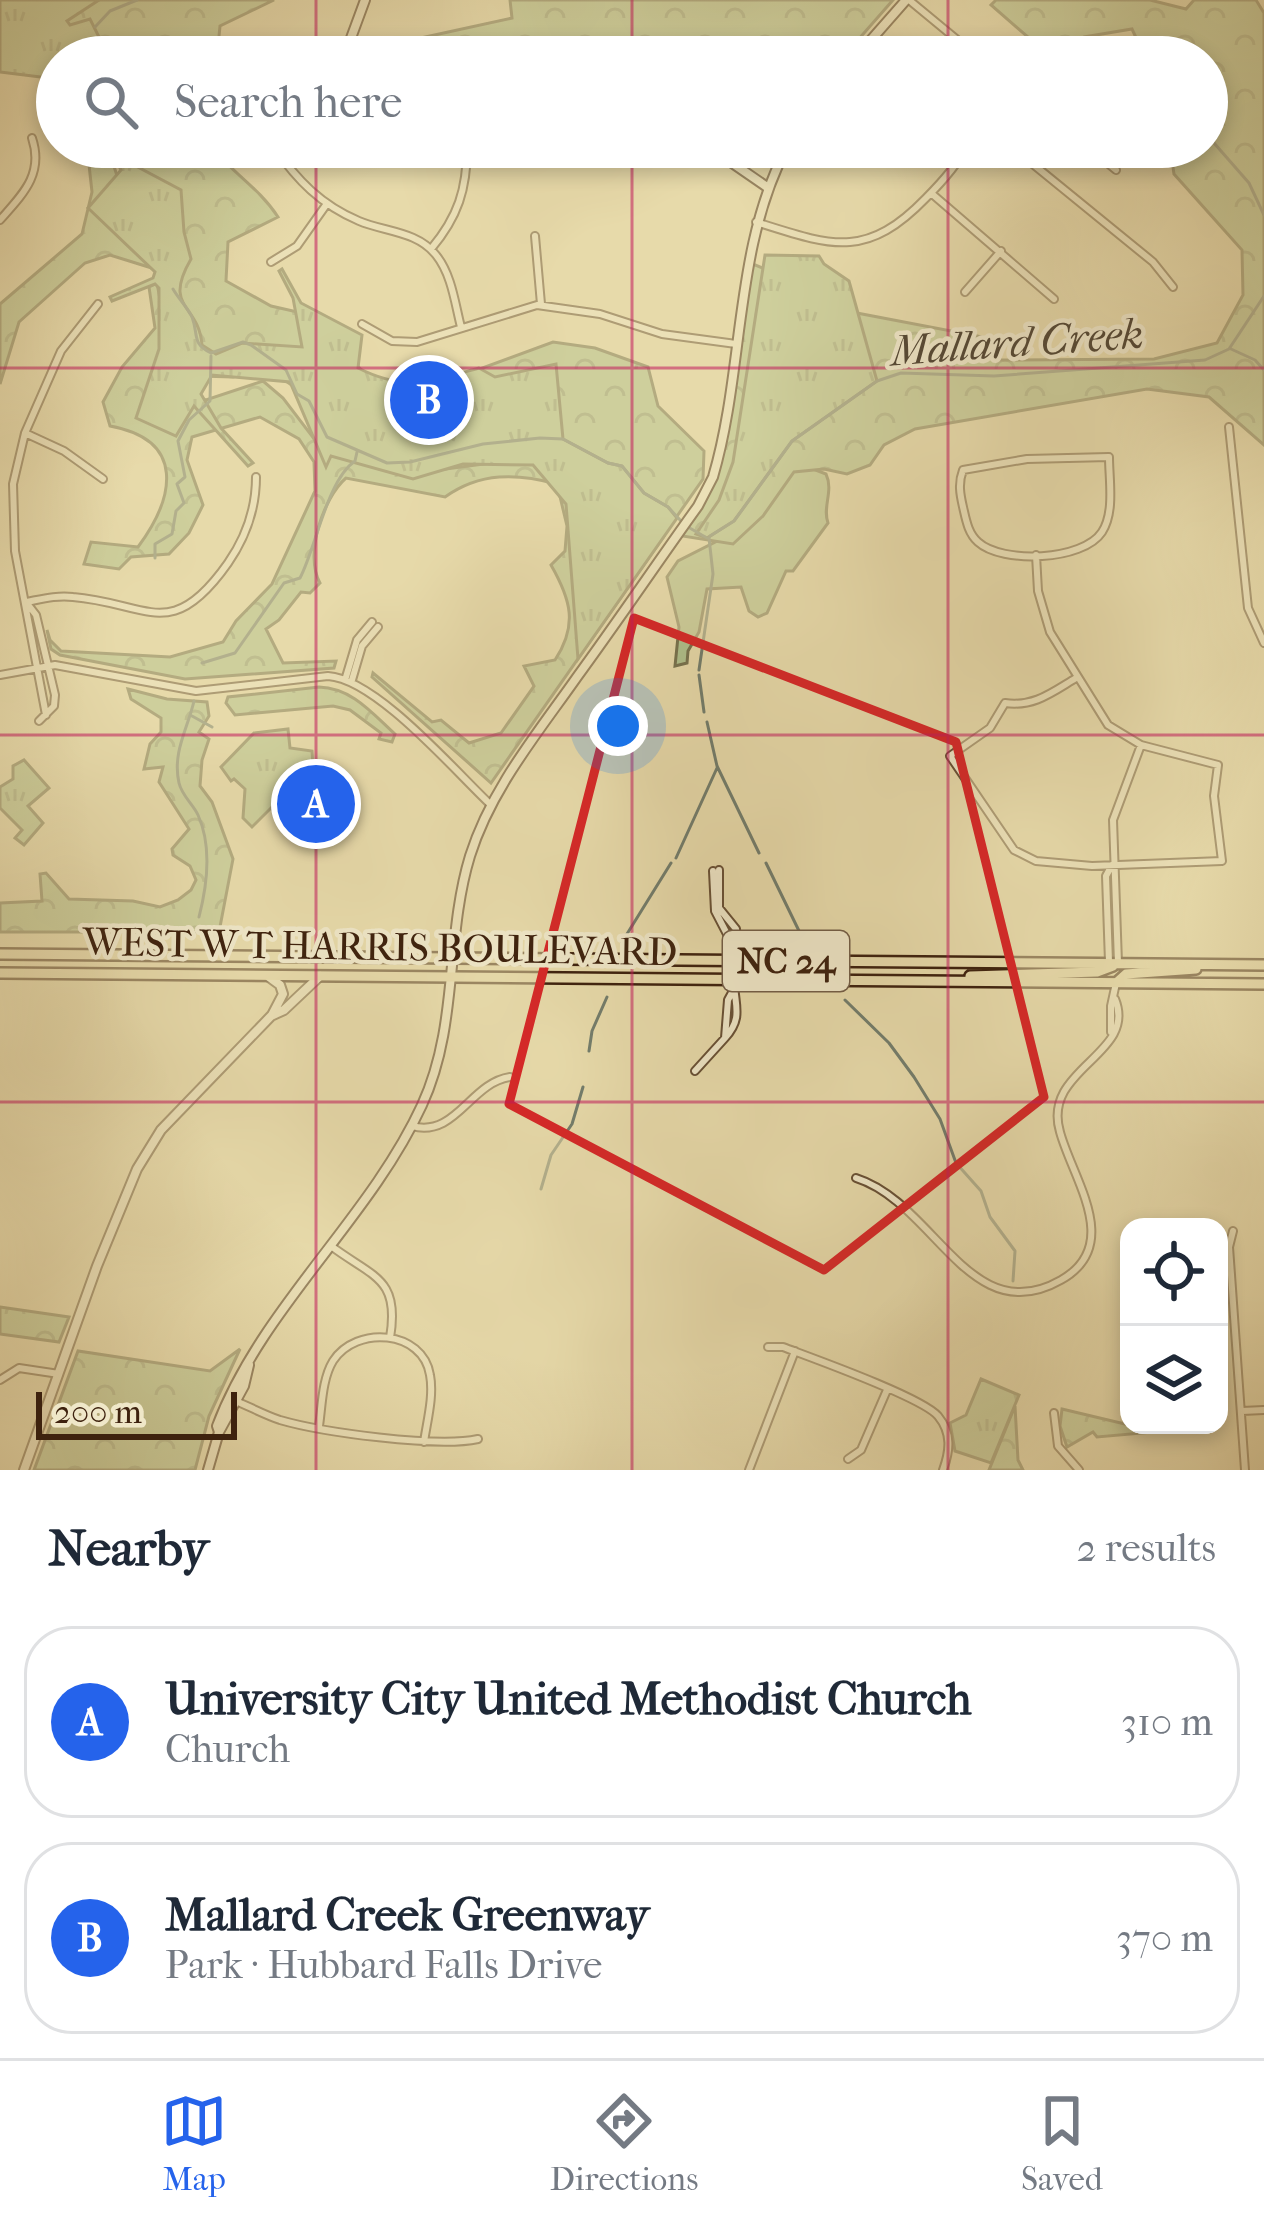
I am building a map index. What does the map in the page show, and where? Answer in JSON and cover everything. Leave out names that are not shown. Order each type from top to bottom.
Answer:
[{"type":"main road","points":[[352,36],[365,0]]},
{"type":"main road","points":[[876,36],[908,0]]},
{"type":"main road","points":[[740,168],[768,187]]},
{"type":"main road","points":[[208,1470],[217,1426],[241,1370],[412,1126],[445,1042],[466,868],[490,804],[698,506],[718,459],[756,222],[777,168]]},
{"type":"main road","name":"WEST W T HARRIS BOULEVARD","points":[[0,954],[1264,965]]},
{"type":"main road","points":[[935,982],[973,976],[1097,972],[1113,964]]},
{"type":"main road","points":[[1116,983],[1126,974],[1213,965]]},
{"type":"main road","name":"WEST W T HARRIS BOULEVARD","points":[[0,974],[452,977],[734,985],[1264,984]]},
{"type":"main road","points":[[24,1470],[137,1168],[178,1110],[272,1015],[283,994],[267,976]]},
{"type":"main road","points":[[272,1015],[284,1010],[320,976]]},
{"type":"main road","points":[[219,1432],[244,1386],[249,1363]]},
{"type":"street","points":[[908,0],[952,36]]},
{"type":"street","points":[[32,138],[36,156]]},
{"type":"street","points":[[0,220],[32,181],[36,164]]},
{"type":"street","points":[[288,168],[326,205],[363,223],[408,235],[431,249],[448,277],[461,327]]},
{"type":"street","points":[[431,249],[461,204],[466,168]]},
{"type":"street","points":[[756,222],[824,241],[862,242],[897,226],[950,168]]},
{"type":"street","points":[[1038,168],[1153,262],[1173,287]]},
{"type":"street","points":[[931,193],[1054,299]]},
{"type":"street","points":[[272,262],[298,246],[326,205]]},
{"type":"street","points":[[535,236],[541,305]]},
{"type":"street","points":[[964,292],[1001,251]]},
{"type":"street","points":[[26,602],[36,615],[55,700],[42,718],[11,506],[25,433],[61,351],[98,304]]},
{"type":"street","points":[[362,324],[402,342],[417,342],[541,305],[600,314],[662,334],[736,344]]},
{"type":"street","points":[[1229,427],[1248,608],[1264,643]]},
{"type":"street","points":[[25,433],[64,451],[103,479]]},
{"type":"street","points":[[1109,457],[1109,507],[1101,533],[1081,549],[1036,555],[997,553],[971,535],[960,490],[964,470],[1027,460],[1109,457]]},
{"type":"street","points":[[26,602],[72,596],[147,614],[186,606],[212,586],[236,551],[252,515],[256,477]]},
{"type":"street","points":[[1036,555],[1041,609],[1050,632],[1108,725],[1141,745],[1218,765],[1214,796],[1222,861],[1053,866],[1014,850],[950,756],[990,728],[1005,703],[1025,706],[1076,678]]},
{"type":"street","points":[[349,679],[375,624]]},
{"type":"street","points":[[0,675],[48,664],[196,691],[328,676],[349,679],[373,693],[490,804]]},
{"type":"street","points":[[1113,964],[1114,814],[1141,745]]},
{"type":"street","points":[[716,871],[719,908],[736,929],[734,961]]},
{"type":"street","points":[[856,1178],[878,1185],[901,1201],[985,1285],[1004,1291],[1033,1290],[1068,1276],[1087,1251],[1093,1224],[1060,1132],[1058,1108],[1074,1073],[1098,1055],[1112,1036],[1119,1017],[1116,983]]},
{"type":"street","points":[[695,1071],[725,1038],[734,985]]},
{"type":"street","points":[[412,1126],[427,1129],[449,1121],[477,1092],[510,1077]]},
{"type":"street","points":[[1233,1231],[1229,1247],[1245,1470]]},
{"type":"street","points":[[330,1245],[391,1294],[390,1338]]},
{"type":"street","points":[[320,1426],[329,1370],[339,1354],[367,1338],[390,1338],[420,1352],[429,1369],[424,1442]]},
{"type":"street","points":[[768,1347],[795,1351],[930,1408],[940,1418],[948,1440],[943,1470]]},
{"type":"street","points":[[749,1470],[795,1351]]},
{"type":"street","points":[[0,1380],[19,1368],[59,1374]]},
{"type":"street","points":[[848,1459],[861,1450],[886,1390]]},
{"type":"street","points":[[236,1401],[279,1420],[424,1442],[456,1444],[478,1439]]},
{"type":"street","points":[[1242,1411],[1264,1409]]},
{"type":"street","points":[[1054,1413],[1058,1447],[1079,1470]]},
{"type":"highlighted area","points":[[634,618],[956,742],[1044,1097],[824,1270],[509,1104]]},
{"type":"green space","points":[[0,0],[99,0],[67,21],[70,25],[90,19],[98,36],[36,36],[36,76],[0,72]]},
{"type":"green space","points":[[69,0],[274,0],[220,26],[219,36],[56,36],[0,6]]},
{"type":"green space","points":[[510,0],[893,0],[861,36],[430,36],[512,18]]},
{"type":"green space","points":[[996,0],[1150,0],[1186,9],[1194,0],[1256,0],[1264,13],[1264,445],[1209,397],[1147,389],[915,429],[884,445],[870,465],[847,474],[824,469],[794,472],[763,516],[733,544],[676,535],[698,506],[718,459],[748,262],[857,313],[983,337],[1001,360],[1154,359],[1217,343],[1243,295],[1242,250],[1173,168],[1228,168],[1228,36],[1135,36],[1132,29],[1090,36],[1027,36],[991,5]]},
{"type":"green space","points":[[89,168],[115,168],[155,269],[110,255],[85,263],[19,322],[0,384],[0,304],[82,234],[92,192]]},
{"type":"green space","points":[[131,168],[232,168],[278,217],[228,242],[226,281],[271,306],[311,315],[366,375],[403,386],[439,384],[553,342],[595,348],[648,367],[658,406],[704,451],[703,479],[668,529],[575,449],[305,394],[268,369],[233,377],[200,376]]},
{"type":"green space","points":[[140,168],[181,190],[191,259],[183,275],[181,297],[202,345],[216,354],[242,343],[302,347],[282,269],[301,303],[362,335],[358,368],[375,375],[418,382],[479,368],[495,377],[556,364],[563,439],[622,466],[644,493],[677,518],[578,659],[566,504],[533,465],[463,464],[413,479],[331,456],[326,467],[290,382],[212,375],[201,394],[221,428],[253,463],[248,466],[194,406],[176,436],[136,418],[159,349],[159,288],[155,284],[112,301],[110,297],[153,278],[155,272],[88,208],[121,170]]},
{"type":"green space","points":[[765,255],[819,256],[849,281],[877,381],[792,441],[734,521],[707,538],[696,534],[719,500],[733,462]]},
{"type":"green space","points":[[157,283],[177,392],[206,400],[263,381],[283,398],[321,448],[431,471],[536,457],[664,536],[491,783],[372,677],[373,673],[432,722],[441,720],[469,743],[501,733],[534,686],[524,666],[555,660],[567,635],[567,601],[551,565],[565,551],[567,526],[557,484],[499,477],[472,483],[445,497],[346,478],[330,499],[318,528],[314,558],[320,583],[310,593],[301,592],[266,629],[283,663],[336,661],[334,668],[185,679],[60,655],[51,649],[47,630],[61,651],[170,657],[223,642],[236,621],[272,584],[315,491],[314,462],[299,439],[260,417],[192,437],[187,460],[203,505],[189,533],[169,554],[131,557],[119,569],[84,564],[91,542],[138,547],[160,509],[165,490],[162,457],[135,433],[110,426],[103,402],[122,367],[155,328],[149,287]]},
{"type":"green space","points":[[795,462],[826,474],[828,523],[793,571],[786,571],[767,613],[758,617],[749,611],[741,587],[707,589],[687,663],[675,666],[679,627],[667,577],[678,561],[729,535]]},
{"type":"green space","points":[[319,687],[361,703],[395,734],[392,742],[379,739],[381,733],[350,710],[333,706],[235,715],[226,703],[228,697]]},
{"type":"green space","points":[[128,689],[207,702],[209,716],[199,732],[209,739],[200,786],[212,802],[233,859],[219,932],[0,932],[0,903],[42,901],[40,874],[46,873],[69,899],[133,901],[160,907],[191,890],[196,880],[190,866],[173,855],[172,849],[189,829],[159,782],[163,767],[144,769],[150,744],[161,732],[161,718],[131,699]]},
{"type":"green space","points":[[288,729],[290,748],[312,751],[311,773],[278,814],[271,808],[252,827],[243,818],[245,789],[221,767],[254,733]]},
{"type":"green space","points":[[24,760],[49,788],[28,806],[43,823],[24,845],[15,838],[22,830],[0,808],[0,787],[13,779],[13,766]]},
{"type":"green space","points":[[0,1307],[69,1317],[59,1342],[0,1334]]},
{"type":"green space","points":[[240,1349],[209,1416],[195,1470],[34,1470],[78,1351],[210,1371]]},
{"type":"green space","points":[[981,1379],[1019,1395],[991,1463],[955,1451],[950,1423],[966,1415]]},
{"type":"green space","points":[[1015,1406],[1018,1460],[1023,1470],[989,1470]]},
{"type":"green space","points":[[1062,1409],[1120,1423],[1120,1434],[1131,1434],[1097,1437],[1093,1432],[1067,1447],[1060,1426]]},
{"type":"waterway","points":[[95,27],[110,11],[137,0]]},
{"type":"waterway","points":[[1228,159],[1249,183],[1264,215]]},
{"type":"waterway","name":"Mallard Creek","points":[[173,289],[192,317],[201,346],[211,353],[243,342],[286,370],[327,437],[387,463],[483,444],[563,439],[622,466],[644,493],[681,521]]},
{"type":"waterway","name":"Mallard Creek","points":[[710,536],[734,521],[792,441],[877,381],[901,373],[994,376],[1205,360],[1229,349],[1264,296]]},
{"type":"waterway","points":[[1231,349],[1255,360],[1264,370]]},
{"type":"waterway","points":[[155,558],[155,544],[172,534],[176,511],[184,503],[177,484],[185,477],[178,441],[189,420],[210,401],[211,356]]},
{"type":"waterway","points":[[202,663],[235,653],[284,583],[300,578],[330,498],[357,452]]},
{"type":"waterway","name":"Mallard Creek","points":[[688,527],[707,538]]},
{"type":"waterway","points":[[699,670],[713,574],[709,538]]},
{"type":"waterway","points":[[699,675],[704,712]]},
{"type":"waterway","points":[[194,701],[177,772],[180,788],[198,815],[207,853],[199,917]]},
{"type":"waterway","points":[[192,716],[212,727]]},
{"type":"waterway","points":[[707,722],[717,766],[759,853]]},
{"type":"waterway","points":[[676,858],[717,768]]},
{"type":"waterway","points":[[622,942],[671,863]]},
{"type":"waterway","points":[[766,863],[801,935]]},
{"type":"waterway","points":[[589,1051],[607,997]]},
{"type":"waterway","points":[[845,1000],[889,1043],[940,1119],[956,1163],[981,1191],[990,1217],[1015,1251],[1013,1281]]},
{"type":"waterway","points":[[541,1189],[551,1155],[572,1124],[583,1087]]},
{"type":"place","name":"Mallard Creek Greenway","points":[[429,400]]},
{"type":"place","name":"University City United Methodist Church","points":[[316,804]]}]
